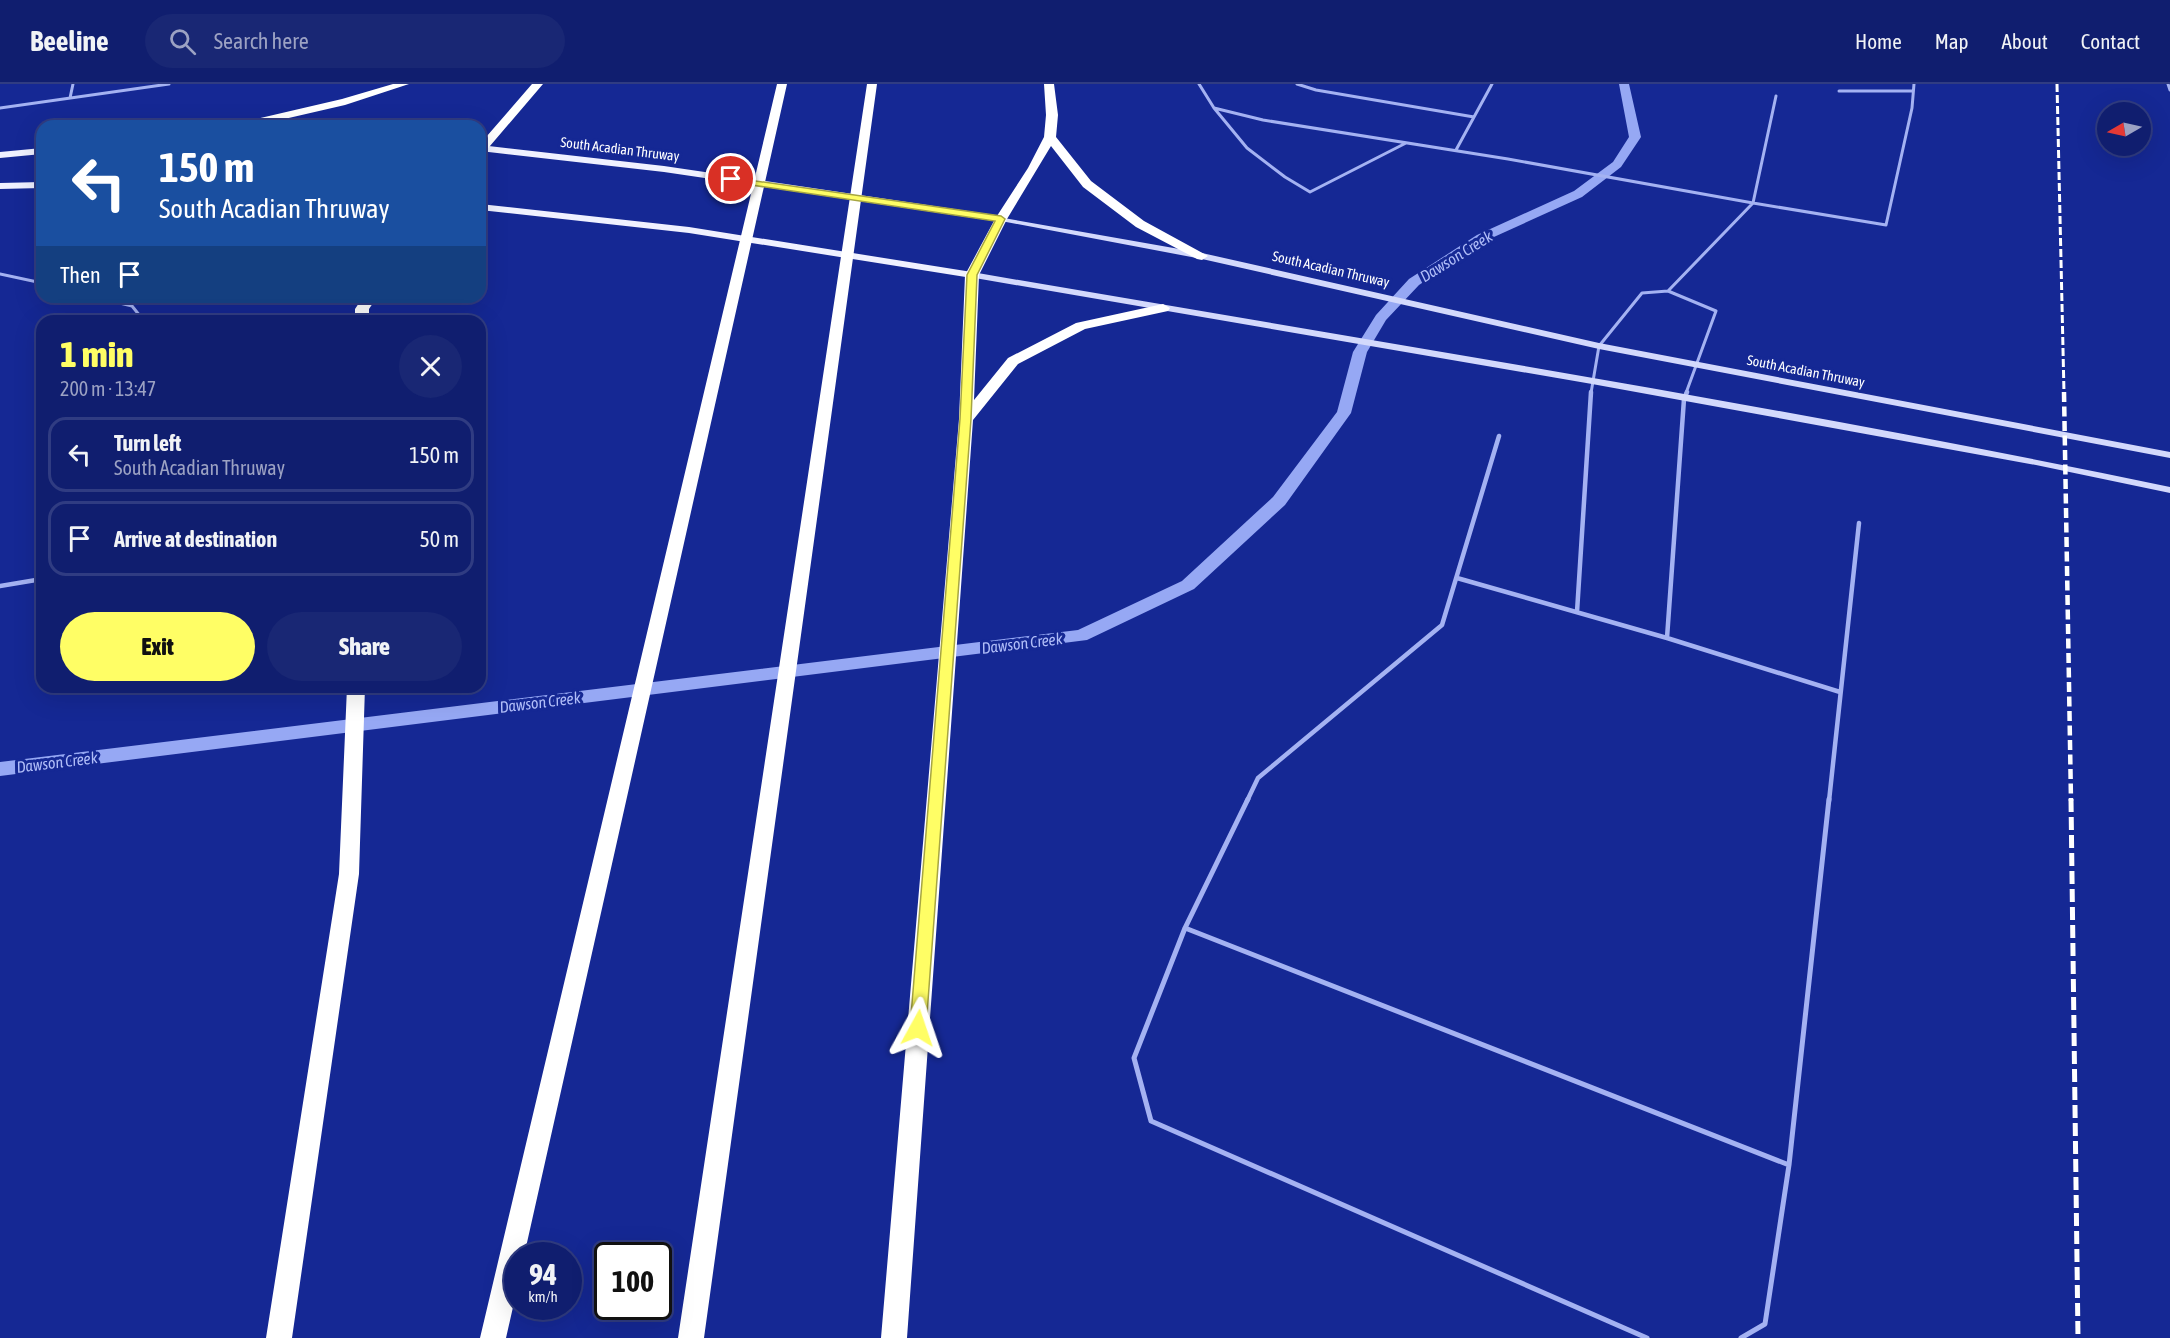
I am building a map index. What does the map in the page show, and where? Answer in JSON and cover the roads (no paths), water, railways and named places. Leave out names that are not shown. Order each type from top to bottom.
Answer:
[{"type":"highway","points":[[265,120],[345,102],[404,84]]},
{"type":"highway","points":[[486,143],[538,84]]},
{"type":"highway","points":[[493,1338],[782,84]]},
{"type":"highway","points":[[691,1338],[872,84]]},
{"type":"highway","points":[[894,1338],[966,419],[972,275],[1001,219],[1034,168],[1050,137],[1052,115],[1049,84]]},
{"type":"highway","points":[[1050,137],[1088,184],[1140,224],[1202,256]]},
{"type":"highway","points":[[966,419],[1013,361],[1081,326],[1163,308]]},
{"type":"highway","points":[[279,1338],[349,874],[356,693]]},
{"type":"main road","name":"South Acadian Thruway","points":[[486,150],[664,169],[1001,219],[1202,256],[1599,346],[2170,455]]},
{"type":"main road","points":[[0,155],[36,152]]},
{"type":"main road","points":[[0,186],[36,185]]},
{"type":"main road","points":[[486,208],[689,230],[972,275],[1592,381],[2036,462],[2170,490]]},
{"type":"lane","points":[[70,98],[73,84]]},
{"type":"lane","points":[[0,108],[168,84]]},
{"type":"lane","points":[[1199,84],[1214,108],[1247,148],[1285,177],[1310,192],[1406,143]]},
{"type":"lane","points":[[1297,84],[1316,90],[1474,117]]},
{"type":"lane","points":[[1456,150],[1492,84]]},
{"type":"lane","points":[[1214,108],[1263,120],[1456,150],[1886,225],[1912,108],[1914,84]]},
{"type":"lane","points":[[2168,84],[2170,90]]},
{"type":"lane","points":[[1839,91],[1913,91]]},
{"type":"lane","points":[[1668,291],[1753,203],[1776,96]]},
{"type":"lane","points":[[0,274],[36,283]]},
{"type":"lane","points":[[1577,612],[1592,381],[1599,346],[1642,293],[1668,291],[1716,311],[1684,399],[1667,638]]},
{"type":"lane","points":[[120,303],[132,306],[139,315]]},
{"type":"lane","points":[[1499,436],[1442,625],[1258,778],[1185,928],[1134,1058],[1151,1121],[1647,1338]]},
{"type":"lane","points":[[1741,1338],[1765,1324],[1789,1165],[1859,523]]},
{"type":"lane","points":[[1457,578],[1667,638],[1840,692]]},
{"type":"lane","points":[[0,586],[36,580]]},
{"type":"lane","points":[[1185,928],[1789,1165]]},
{"type":"waterway","name":"Dawson Creek","points":[[0,769],[1081,636],[1188,585],[1279,501],[1344,413],[1360,352],[1381,318],[1414,282],[1481,238],[1578,194],[1617,164],[1635,137],[1624,84]]},
{"type":"railway","points":[[2057,84],[2064,393]]},
{"type":"railway","points":[[2064,392],[2071,801]]},
{"type":"railway","points":[[2071,799],[2078,1338]]}]
